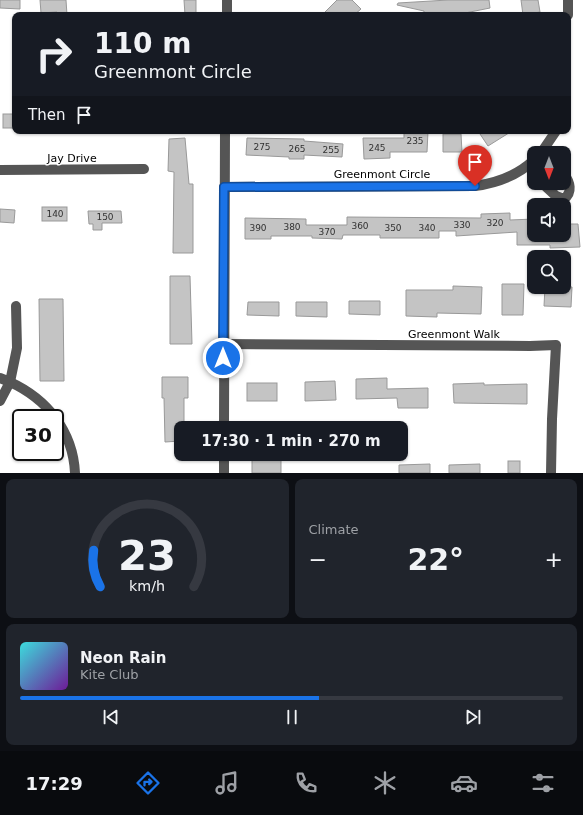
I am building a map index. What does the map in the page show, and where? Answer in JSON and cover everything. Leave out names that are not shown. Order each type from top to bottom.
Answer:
[{"type":"street","points":[[227,0],[227,12]]},
{"type":"street","points":[[568,0],[568,12]]},
{"type":"street","points":[[224,421],[225,134]]},
{"type":"street","points":[[547,146],[554,134]]},
{"type":"street","name":"Greenmont Circle","points":[[224,187],[475,186],[503,179],[527,168]]},
{"type":"street","name":"Jay Drive","points":[[0,170],[144,170]]},
{"type":"street","points":[[550,190],[556,196],[564,199],[569,194],[570,190]]},
{"type":"street","points":[[0,401],[5,380],[17,348],[16,306]]},
{"type":"street","name":"Greenmont Walk","points":[[223,344],[556,345],[551,473]]},
{"type":"street","points":[[5,380],[20,387],[55,417],[64,430],[71,445],[75,473]]},
{"type":"street","points":[[224,461],[224,473]]},
{"type":"building","points":[[0,0],[20,0],[20,9],[0,8]]},
{"type":"building","points":[[40,0],[66,0],[67,12],[41,12]]},
{"type":"building","points":[[184,0],[196,0],[196,12],[185,12]]},
{"type":"building","points":[[337,0],[352,0],[361,9],[358,12],[325,12]]},
{"type":"building","points":[[448,0],[489,0],[490,8],[470,12],[424,12],[397,5],[398,3]]},
{"type":"building","points":[[521,0],[538,0],[540,12],[523,12]]},
{"type":"building","points":[[3,114],[12,114],[12,128],[3,128]]},
{"type":"building","points":[[404,134],[428,134],[427,152],[390,152],[390,158],[364,159],[363,138],[404,138]]},
{"type":"building","points":[[443,134],[461,134],[462,152],[443,152]]},
{"type":"building","points":[[480,134],[507,134],[488,146]]},
{"type":"building","points":[[185,138],[189,184],[193,184],[193,253],[173,253],[174,172],[168,171],[169,139]]},
{"type":"building","points":[[247,138],[304,139],[304,141],[343,144],[342,157],[304,155],[304,159],[289,159],[289,157],[246,155]]},
{"type":"building","points":[[42,207],[67,207],[67,221],[42,221]]},
{"type":"building","points":[[0,209],[15,210],[14,223],[0,222]]},
{"type":"building","points":[[88,211],[121,211],[122,223],[102,223],[102,230],[93,230],[93,224],[89,224]]},
{"type":"building","points":[[510,213],[510,220],[527,219],[527,242],[571,242],[571,224],[578,224],[580,247],[550,248],[550,245],[517,245],[517,232],[456,236],[456,231],[439,231],[439,238],[380,238],[380,235],[343,235],[342,239],[312,238],[312,236],[271,236],[271,239],[245,239],[245,218],[306,219],[306,225],[347,225],[347,217],[481,218],[481,214]]},
{"type":"building","points":[[170,276],[190,276],[192,344],[170,344]]},
{"type":"building","points":[[502,284],[524,284],[523,315],[502,315]]},
{"type":"building","points":[[453,286],[482,287],[481,314],[437,313],[437,317],[406,316],[406,290],[453,290]]},
{"type":"building","points":[[572,287],[571,307],[544,306],[545,294],[571,294]]},
{"type":"building","points":[[39,299],[63,299],[64,381],[40,381]]},
{"type":"building","points":[[349,301],[380,301],[380,315],[349,314]]},
{"type":"building","points":[[248,302],[279,302],[279,316],[247,315]]},
{"type":"building","points":[[296,302],[327,302],[327,317],[296,316]]},
{"type":"building","points":[[162,377],[188,377],[188,398],[184,398],[184,421],[174,421],[174,441],[165,442],[164,398],[162,398]]},
{"type":"building","points":[[387,378],[387,389],[428,388],[428,408],[398,408],[397,398],[356,399],[356,379]]},
{"type":"building","points":[[335,381],[336,400],[305,401],[305,382]]},
{"type":"building","points":[[247,383],[277,383],[277,401],[247,401]]},
{"type":"building","points":[[484,383],[484,385],[527,384],[527,404],[454,403],[453,384]]},
{"type":"building","points":[[252,461],[281,461],[281,473],[252,473]]},
{"type":"building","points":[[508,461],[520,461],[520,473],[508,473]]},
{"type":"building","points":[[430,464],[430,473],[399,473],[399,465]]},
{"type":"building","points":[[480,464],[480,473],[449,473],[449,465]]},
{"type":"route","points":[[223,358],[224,187],[475,186]]}]
